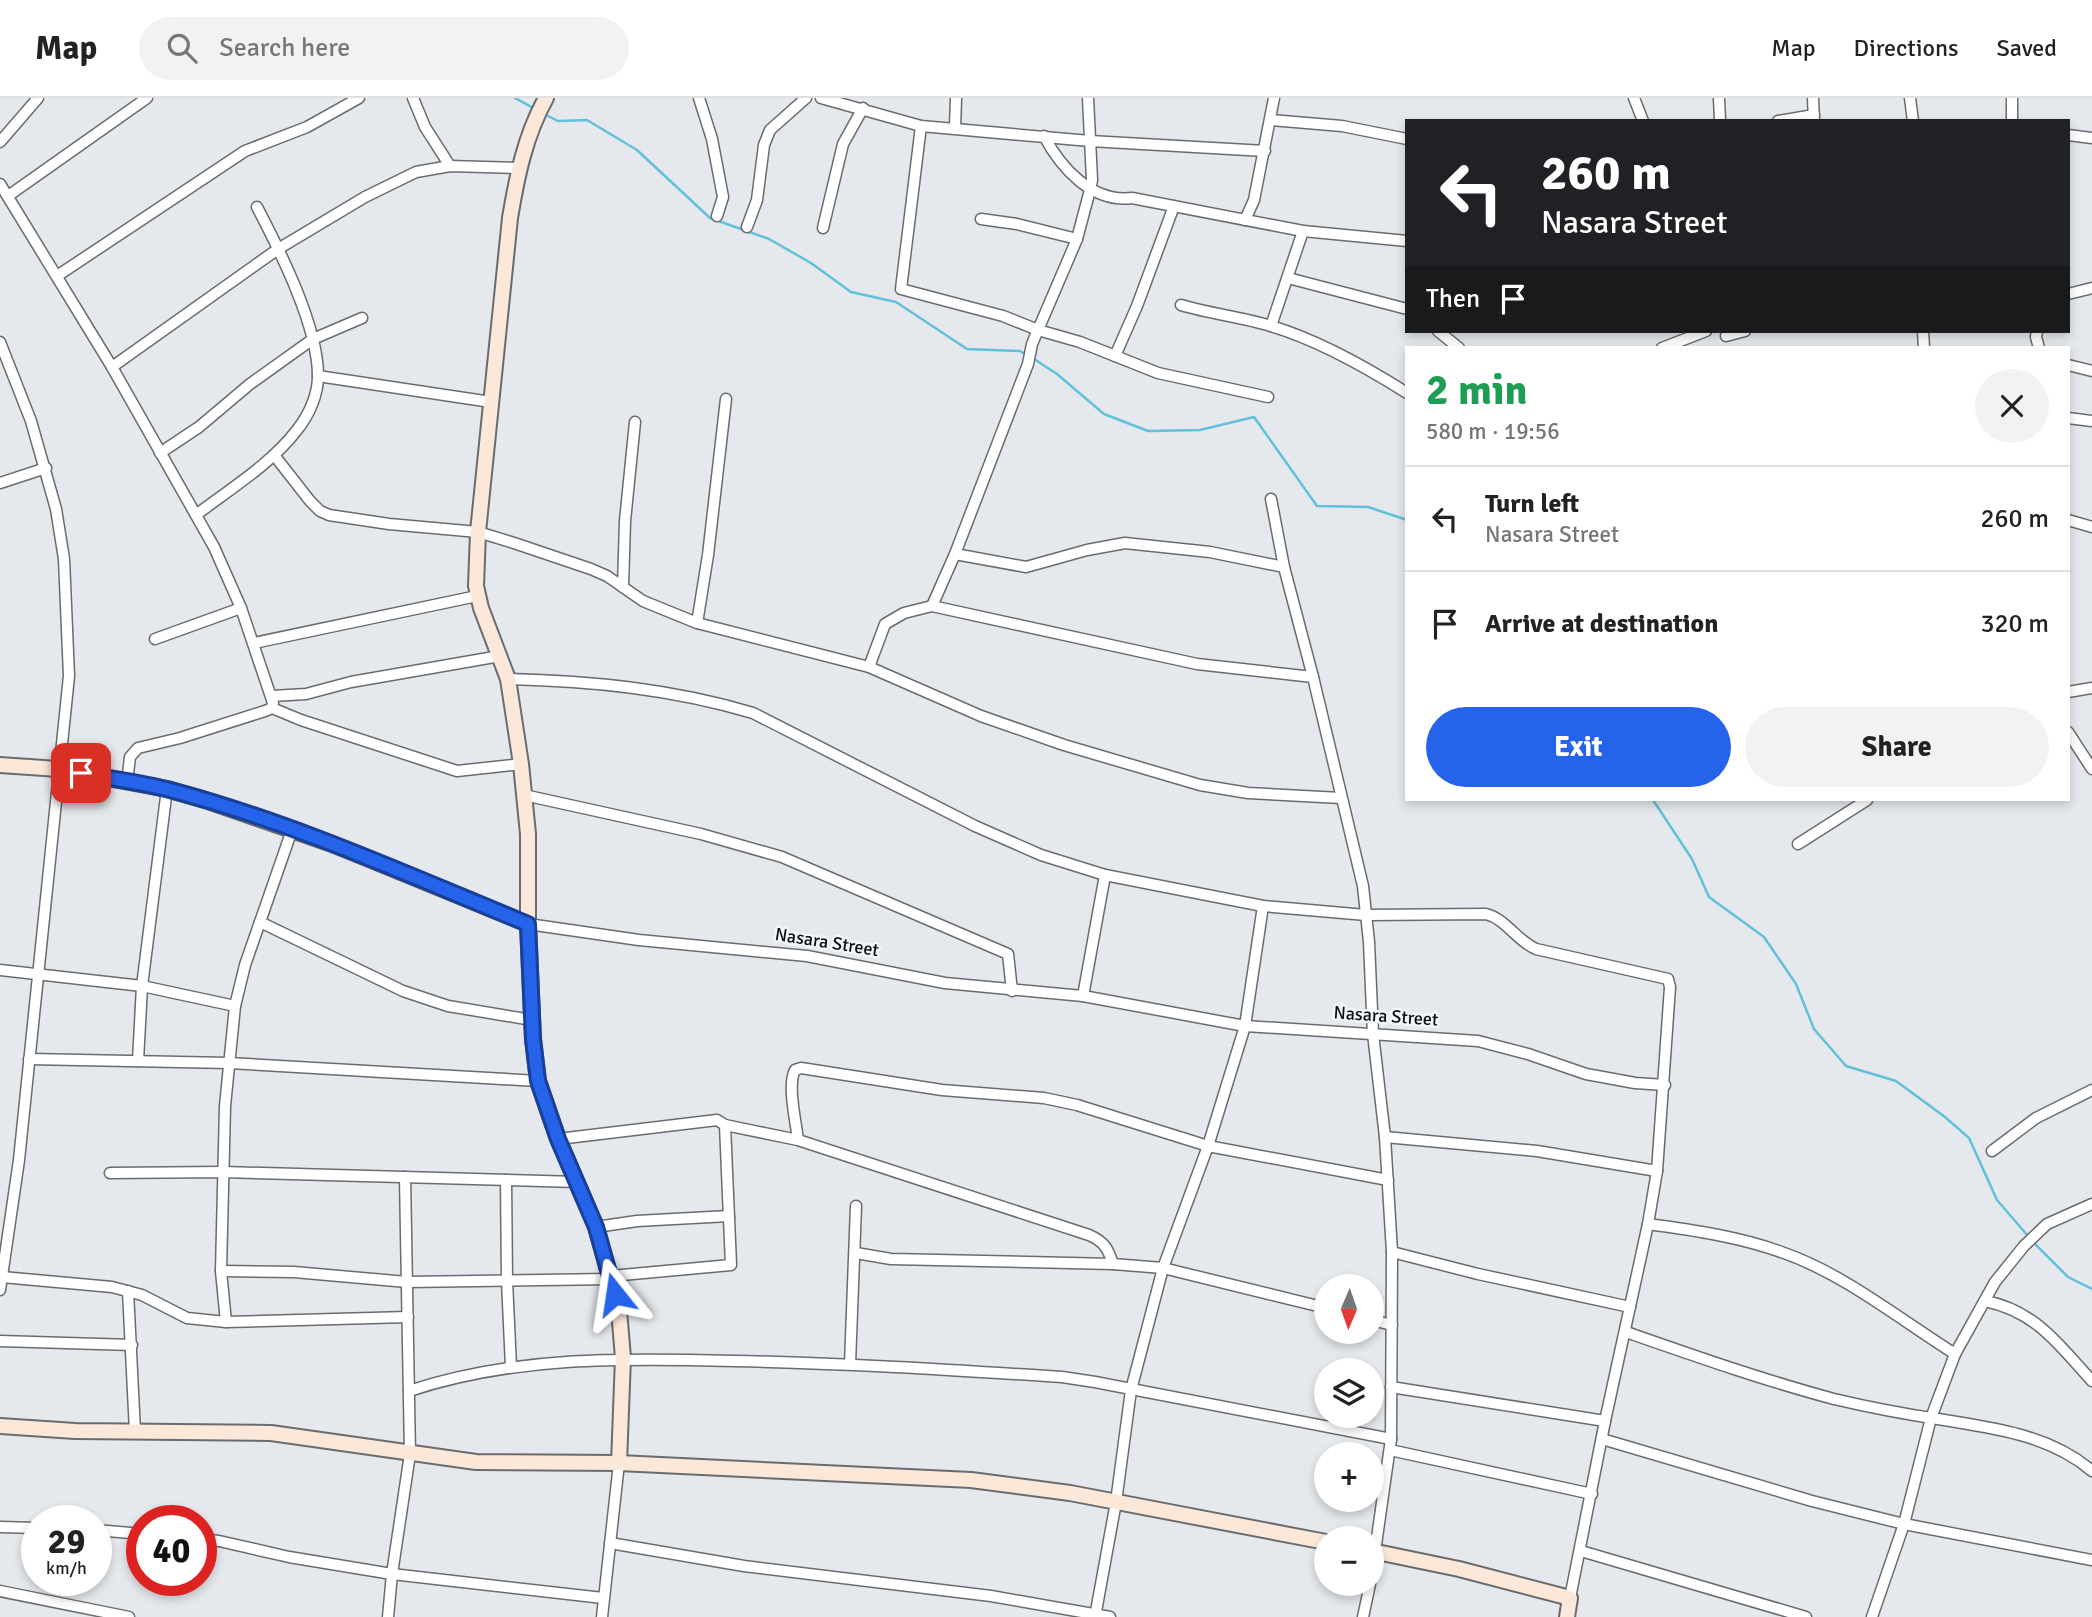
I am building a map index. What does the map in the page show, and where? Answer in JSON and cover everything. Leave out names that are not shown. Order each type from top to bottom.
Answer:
[{"type":"street","points":[[0,142],[38,98]]},
{"type":"street","points":[[147,98],[4,191],[111,367],[214,547],[254,643],[272,696],[272,708]]},
{"type":"street","points":[[413,98],[425,127],[450,166]]},
{"type":"street","points":[[546,98],[534,119],[518,168],[510,218],[478,532],[475,586],[508,679],[521,764],[528,834],[528,924],[532,1020],[538,1081],[558,1139],[596,1227],[619,1310],[623,1358],[619,1463],[602,1617]]},
{"type":"street","points":[[699,98],[712,139],[723,197],[717,216]]},
{"type":"street","points":[[747,227],[757,200],[764,145],[770,130],[806,98]]},
{"type":"street","points":[[821,98],[921,126],[1090,141],[1265,150]]},
{"type":"street","points":[[955,128],[956,98]]},
{"type":"street","points":[[932,606],[955,554],[1028,365],[1038,330],[1077,239],[1092,180],[1088,98]]},
{"type":"street","points":[[1245,220],[1254,200],[1274,98]]},
{"type":"street","points":[[1634,98],[1642,119]]},
{"type":"street","points":[[1719,98],[1720,119]]},
{"type":"street","points":[[1813,98],[1814,118]]},
{"type":"street","points":[[1910,98],[1913,119]]},
{"type":"street","points":[[2012,98],[2012,119]]},
{"type":"street","points":[[57,276],[245,151],[307,127],[357,99]]},
{"type":"street","points":[[823,228],[843,144],[863,108]]},
{"type":"street","points":[[1271,120],[1342,126],[1405,139]]},
{"type":"street","points":[[921,126],[901,289],[1003,316],[1080,342],[1158,373],[1268,397]]},
{"type":"street","points":[[2070,135],[2092,138]]},
{"type":"street","points":[[1044,136],[1055,157],[1090,190],[1110,198],[1132,198],[1303,231],[1405,241]]},
{"type":"street","points":[[111,367],[278,248],[365,197],[416,172],[450,166],[518,168]]},
{"type":"street","points":[[1115,356],[1137,306],[1174,206]]},
{"type":"street","points":[[196,515],[274,455],[297,430],[313,404],[318,376],[313,339],[287,265],[257,207]]},
{"type":"street","points":[[981,219],[1077,239]]},
{"type":"street","points":[[1271,326],[1303,231]]},
{"type":"street","points":[[1288,278],[1405,308]]},
{"type":"street","points":[[2070,294],[2092,288]]},
{"type":"street","points":[[1181,305],[1271,326],[1336,353],[1405,392]]},
{"type":"street","points":[[160,453],[199,428],[250,384],[313,339],[362,318]]},
{"type":"street","points":[[1441,333],[1457,346]]},
{"type":"street","points":[[1667,346],[1701,333]]},
{"type":"street","points":[[0,342],[32,421],[56,509],[64,559],[69,676],[19,1160],[0,1290]]},
{"type":"street","points":[[2070,366],[2092,371]]},
{"type":"street","points":[[318,376],[491,402]]},
{"type":"street","points":[[697,622],[708,555],[726,399]]},
{"type":"street","points":[[2070,418],[2092,421]]},
{"type":"street","points":[[624,587],[625,521],[635,422]]},
{"type":"street","points":[[274,455],[310,501],[329,514],[389,524],[478,532],[591,569],[643,601],[697,622],[869,667],[981,716],[1064,745],[1200,785],[1248,793],[1341,798]]},
{"type":"street","points":[[0,483],[46,468]]},
{"type":"street","points":[[1271,499],[1284,567],[1363,886],[1373,1034],[1385,1137],[1392,1252],[1390,1444],[1378,1526]]},
{"type":"street","points":[[2070,521],[2092,527]]},
{"type":"street","points":[[955,554],[1026,567],[1087,550],[1125,543],[1210,552],[1284,567]]},
{"type":"street","points":[[254,643],[477,596]]},
{"type":"street","points":[[869,667],[885,624],[904,613],[932,606],[1197,664],[1313,677]]},
{"type":"street","points":[[155,639],[241,608]]},
{"type":"street","points":[[272,696],[306,694],[364,680],[500,656]]},
{"type":"street","points":[[508,679],[617,685],[654,690],[717,702],[753,713],[975,827],[1041,855],[1105,875],[1263,905],[1366,915],[1486,914],[1495,916],[1525,944],[1536,950],[1668,979],[1657,1171],[1567,1617]]},
{"type":"street","points":[[2070,692],[2092,688]]},
{"type":"street","points":[[127,782],[130,757],[138,748],[180,738],[272,708],[457,771],[521,764]]},
{"type":"street","points":[[2070,735],[2092,769]]},
{"type":"street","name":"Nasara Street","points":[[0,765],[58,769],[167,789],[292,830],[528,924],[639,940],[807,956],[945,983],[1083,996],[1245,1026],[1478,1041],[1528,1054],[1586,1074],[1664,1085]]},
{"type":"street","points":[[138,1061],[142,986],[167,789]]},
{"type":"street","points":[[524,794],[701,834],[794,862],[1008,954],[1011,960],[1012,991]]},
{"type":"street","points":[[1798,845],[1865,801]]},
{"type":"street","points":[[226,1322],[221,1271],[223,1172],[225,1106],[235,1006],[245,965],[292,830]]},
{"type":"street","points":[[1083,996],[1105,875]]},
{"type":"street","points":[[1095,1616],[1115,1502],[1130,1390],[1163,1268],[1208,1146],[1245,1026],[1263,905]]},
{"type":"street","points":[[260,922],[403,991],[448,1006],[532,1020]]},
{"type":"street","points":[[0,970],[142,986],[235,1006]]},
{"type":"street","points":[[29,1059],[229,1063],[538,1081]]},
{"type":"street","points":[[798,1140],[792,1074],[795,1069],[801,1068],[942,1090],[1044,1098],[1077,1105],[1208,1146],[1388,1181]]},
{"type":"street","points":[[1992,1151],[2036,1118],[2092,1090]]},
{"type":"street","points":[[558,1139],[717,1120],[725,1125],[798,1140],[1101,1240],[1107,1246],[1113,1264]]},
{"type":"street","points":[[221,1271],[294,1272],[407,1282],[611,1277],[729,1267],[731,1263],[725,1125]]},
{"type":"street","points":[[1385,1137],[1537,1151],[1657,1171]]},
{"type":"street","points":[[110,1173],[223,1172],[577,1182]]},
{"type":"street","points":[[388,1617],[411,1454],[405,1177]]},
{"type":"street","points":[[506,1180],[511,1367]]},
{"type":"street","points":[[1872,1617],[1904,1524],[1931,1418],[1955,1354],[1995,1282],[2024,1246],[2048,1224],[2092,1204]]},
{"type":"street","points":[[850,1364],[856,1206]]},
{"type":"street","points":[[596,1227],[673,1218],[729,1216]]},
{"type":"street","points":[[1648,1224],[1696,1231],[1784,1253],[1828,1273],[1955,1354]]},
{"type":"street","points":[[1392,1252],[1630,1307]]},
{"type":"street","points":[[856,1253],[891,1259],[1113,1264],[1163,1268],[1314,1305]]},
{"type":"street","points":[[2,1276],[128,1291],[142,1295],[187,1318],[226,1322],[408,1317]]},
{"type":"street","points":[[128,1291],[135,1432]]},
{"type":"street","points":[[1985,1301],[2005,1305],[2044,1328],[2092,1381]]},
{"type":"street","points":[[1384,1323],[1392,1325]]},
{"type":"street","points":[[1626,1332],[1772,1381],[1837,1399],[2007,1430],[2050,1444],[2077,1458],[2092,1471]]},
{"type":"street","points":[[0,1341],[132,1345]]},
{"type":"street","points":[[409,1391],[458,1376],[511,1367],[623,1358],[850,1364],[1062,1377],[1390,1444],[1592,1494]]},
{"type":"street","points":[[1391,1387],[1605,1421]]},
{"type":"street","points":[[0,1426],[75,1431],[271,1433],[476,1462],[619,1463],[971,1480],[1021,1485],[1314,1540]]},
{"type":"street","points":[[1602,1439],[1812,1501],[1904,1524],[2092,1560]]},
{"type":"street","points":[[0,1527],[21,1528]]},
{"type":"street","points":[[217,1541],[289,1557],[392,1574],[603,1598]]},
{"type":"street","points":[[610,1543],[744,1566],[991,1596],[1110,1617]]},
{"type":"street","points":[[1581,1551],[1806,1617]]},
{"type":"street","points":[[1384,1554],[1459,1569],[1570,1598]]},
{"type":"street","points":[[0,1591],[129,1617]]},
{"type":"street","points":[[1363,1617],[1367,1596]]},
{"type":"waterway","points":[[515,98],[535,109]]},
{"type":"waterway","points":[[544,114],[558,121],[587,120],[637,150],[710,218],[769,239],[811,263],[851,292],[896,302],[967,349],[1020,351],[1025,354]]},
{"type":"waterway","points":[[1031,357],[1057,374],[1104,414],[1148,431],[1200,430],[1254,417],[1317,506],[1368,507],[1405,519]]},
{"type":"waterway","points":[[1654,801],[1692,859],[1709,897],[1764,937],[1796,984],[1814,1029],[1846,1066],[1896,1081],[1969,1138],[1997,1200],[2028,1236]]},
{"type":"waterway","points":[[2032,1241],[2068,1277],[2092,1289]]},
{"type":"route","points":[[81,773],[167,789],[205,800],[332,844],[528,924],[533,1039],[538,1081],[558,1139],[596,1227],[615,1294]]}]
